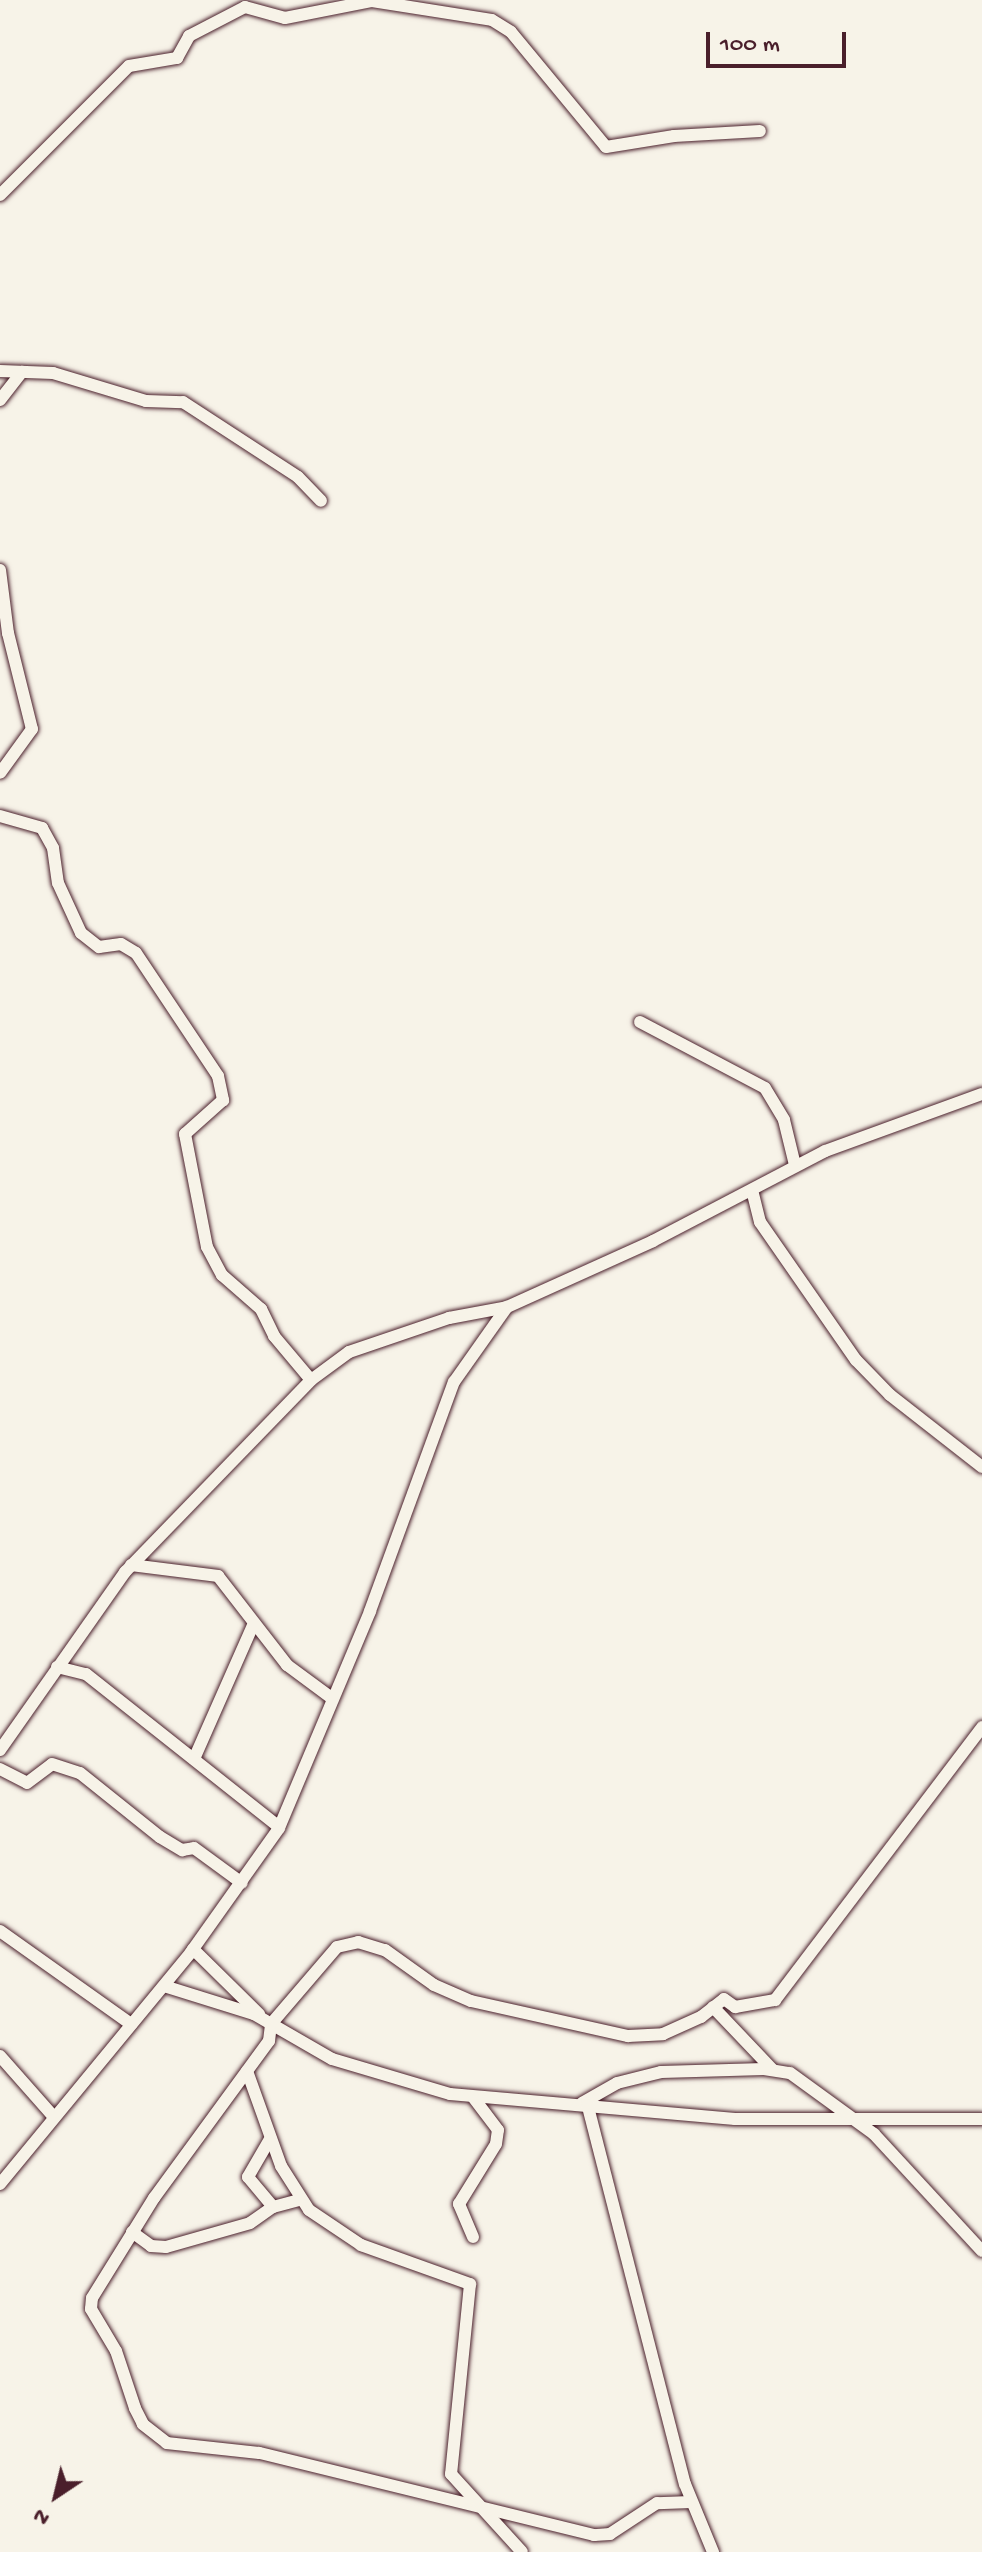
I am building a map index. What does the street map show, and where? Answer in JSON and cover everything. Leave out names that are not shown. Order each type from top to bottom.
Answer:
[{"type":"street","points":[[0,195],[129,66],[177,58],[189,36],[245,7],[285,18],[372,1],[492,20],[511,32],[606,147],[661,137],[760,131]]},
{"type":"street","points":[[0,371],[53,373],[146,401],[183,402],[298,477],[321,501]]},
{"type":"street","points":[[0,400],[22,372]]},
{"type":"street","points":[[0,570],[8,633],[32,729],[0,773]]},
{"type":"street","points":[[0,816],[42,828],[53,848],[58,883],[81,933],[99,947],[121,944],[136,953],[221,1083],[221,1104],[185,1134],[207,1247],[222,1275],[261,1309],[274,1336],[311,1380]]},
{"type":"street","points":[[640,1022],[765,1088],[784,1120],[795,1165]]},
{"type":"street","points":[[0,1750],[131,1565],[311,1380],[339,1358],[369,1344],[458,1315],[507,1307],[752,1190],[795,1165],[982,1094]]},
{"type":"street","points":[[752,1190],[760,1222],[856,1360],[890,1395],[982,1467]]},
{"type":"street","points":[[0,2184],[193,1949],[279,1827],[333,1699],[454,1382],[466,1359],[507,1307]]},
{"type":"street","points":[[131,1565],[218,1576],[287,1665],[333,1699]]},
{"type":"street","points":[[194,1759],[253,1625]]},
{"type":"street","points":[[57,1667],[86,1674],[279,1827]]},
{"type":"street","points":[[267,2021],[331,1951],[358,1942],[385,1950],[434,1985],[471,2001],[628,2036],[663,2034],[724,1999],[735,2007],[759,2005],[779,1996],[982,1727]]},
{"type":"street","points":[[0,1769],[27,1783],[52,1764],[80,1773],[160,1837],[182,1850],[194,1848],[242,1883]]},
{"type":"street","points":[[0,1931],[131,2024]]},
{"type":"street","points":[[193,1949],[267,2021],[271,2037],[132,2232],[91,2309],[116,2351],[139,2416],[160,2440],[259,2453],[487,2510],[603,2535],[667,2501],[685,2484]]},
{"type":"street","points":[[164,1986],[267,2021],[332,2059],[473,2097],[584,2103],[735,2119],[982,2119]]},
{"type":"street","points":[[713,2007],[772,2069],[814,2087],[856,2121],[982,2251]]},
{"type":"street","points":[[0,2056],[54,2117]]},
{"type":"street","points":[[584,2103],[617,2083],[661,2072],[772,2069]]},
{"type":"street","points":[[247,2071],[270,2139],[300,2200],[361,2245],[470,2284],[451,2474],[522,2552]]},
{"type":"street","points":[[473,2097],[498,2130],[496,2144],[459,2204],[473,2237]]},
{"type":"street","points":[[584,2103],[685,2484],[713,2552]]},
{"type":"street","points":[[270,2139],[248,2177],[273,2207]]},
{"type":"street","points":[[132,2232],[151,2246],[166,2247],[250,2223],[273,2207],[300,2200]]},
{"type":"street","points":[[667,2501],[691,2502]]}]
